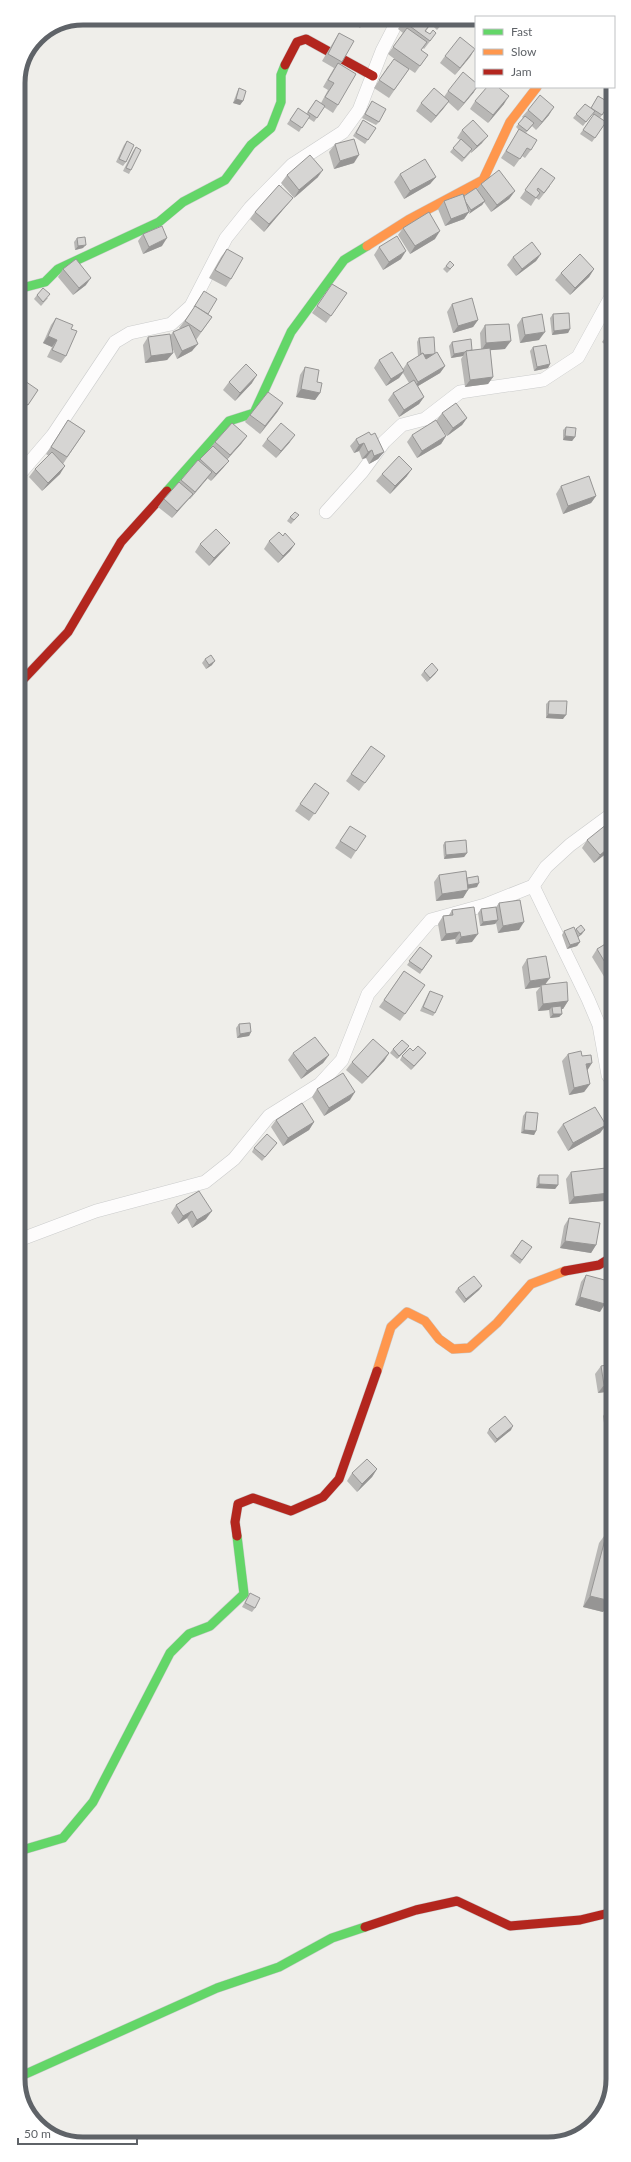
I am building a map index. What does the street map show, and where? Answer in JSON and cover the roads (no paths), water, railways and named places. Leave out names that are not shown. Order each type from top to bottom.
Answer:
[{"type":"street","points":[[25,468],[53,435],[115,342],[130,333],[171,324],[191,306],[226,238],[250,208],[292,165],[343,132],[359,110],[382,51],[395,25]]},
{"type":"street","points":[[25,287],[45,282],[58,269],[159,222],[183,202],[225,180],[251,145],[271,128],[281,102],[281,75],[288,55],[297,42],[306,39],[373,76]]},
{"type":"street","points":[[25,678],[68,632],[121,542],[230,420],[254,413],[291,332],[344,260],[408,220],[483,180],[510,122],[536,88]]},
{"type":"street","points":[[326,512],[362,472],[384,442],[402,425],[425,419],[460,392],[543,380],[578,357],[606,306]]},
{"type":"street","points":[[25,1238],[96,1211],[204,1182],[234,1159],[269,1116],[320,1084],[342,1060],[368,994],[431,920],[485,905],[533,886],[546,867],[570,844],[606,818]]},
{"type":"street","points":[[533,886],[596,1019],[606,1066]]},
{"type":"street","points":[[25,1848],[63,1838],[93,1802],[170,1653],[189,1634],[210,1626],[244,1594],[235,1522],[238,1504],[253,1498],[291,1511],[323,1497],[339,1478],[380,1364],[390,1327],[407,1312],[425,1320],[439,1339],[453,1349],[470,1348],[497,1324],[531,1284],[563,1271],[599,1265],[606,1261]]},
{"type":"street","points":[[25,2073],[217,1988],[279,1968],[332,1938],[416,1910],[457,1901],[510,1926],[580,1920],[606,1914]]}]
